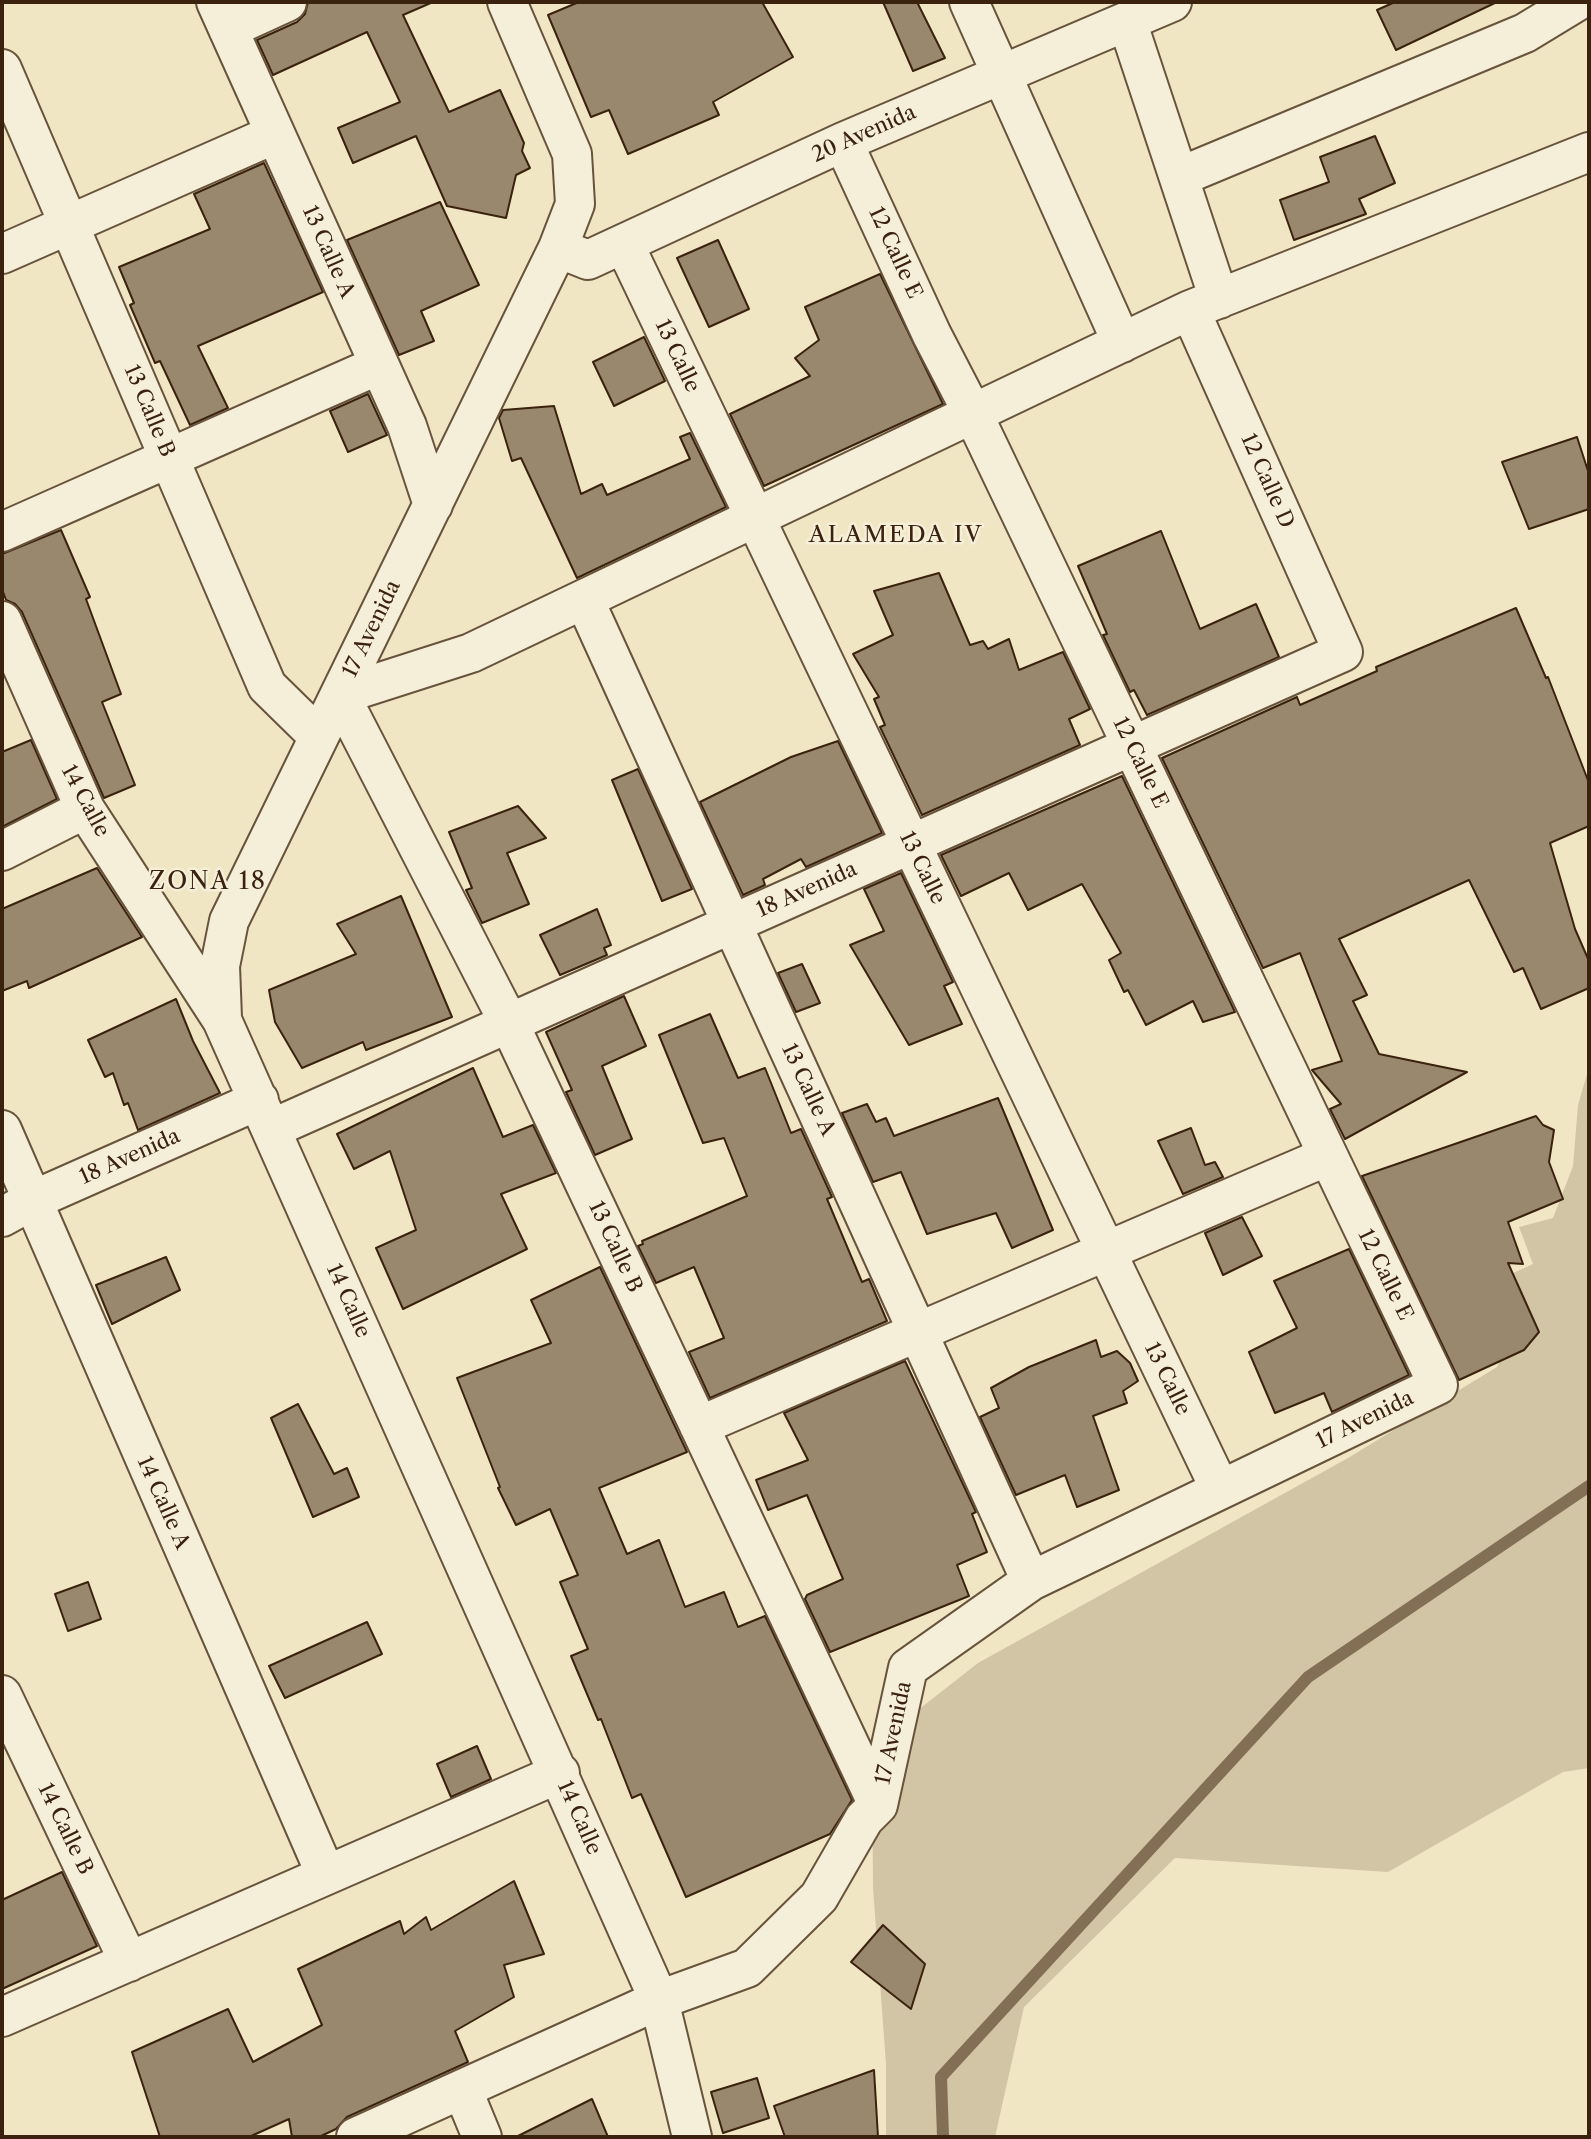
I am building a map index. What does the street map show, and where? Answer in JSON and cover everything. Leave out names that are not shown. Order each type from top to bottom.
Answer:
[{"type":"street","points":[[222,15],[287,2]]},
{"type":"street","points":[[969,2],[1122,343]]},
{"type":"street","name":"20 Avenida","points":[[558,248],[588,260],[625,246],[843,142],[1172,2]]},
{"type":"street","points":[[1180,177],[1525,33],[1576,2]]},
{"type":"street","points":[[514,4],[572,154],[575,204],[558,248]]},
{"type":"street","name":"13 Calle A","points":[[222,15],[407,426],[433,505]]},
{"type":"street","name":"12 Calle D","points":[[1128,21],[1180,177],[1205,305],[1343,652]]},
{"type":"street","name":"13 Calle B","points":[[2,69],[267,686],[319,737]]},
{"type":"street","points":[[2,254],[275,134]]},
{"type":"street","name":"12 Calle E","points":[[843,142],[932,335],[973,414],[1438,1385]]},
{"type":"street","points":[[340,695],[471,653],[1205,305],[1589,152]]},
{"type":"street","name":"13 Calle","points":[[625,246],[1220,1489]]},
{"type":"street","name":"17 Avenida","points":[[222,1020],[220,966],[229,921],[558,248]]},
{"type":"street","points":[[2,532],[379,365]]},
{"type":"street","name":"13 Calle A","points":[[584,599],[1031,1581]]},
{"type":"street","name":"14 Calle","points":[[2,621],[85,809],[222,1020],[659,2000],[692,2137]]},
{"type":"street","name":"18 Avenida","points":[[16,1209],[509,1023],[1343,652]]},
{"type":"street","name":"13 Calle B","points":[[340,695],[509,1023],[878,1805]]},
{"type":"street","points":[[2,851],[85,809]]},
{"type":"street","name":"14 Calle A","points":[[2,1130],[16,1209],[326,1875]]},
{"type":"street","points":[[699,1426],[1328,1156]]},
{"type":"street","name":"17 Avenida","points":[[356,2137],[463,2091],[659,2000],[747,1968],[819,1897],[864,1819],[878,1805],[908,1668],[1031,1581],[1438,1385]]},
{"type":"street","name":"14 Calle B","points":[[2,1695],[129,1962]]},
{"type":"street","points":[[2,2017],[559,1773]]},
{"type":"street","points":[[463,2091],[482,2137]]},
{"type":"shaded area","points":[[1589,1067],[1589,1768],[1563,1772],[1388,1872],[1175,1858],[1024,2007],[995,2137],[886,2137],[886,2064],[873,1888],[872,1746],[978,1663],[1348,1458],[1497,1367],[1519,1309],[1496,1281],[1533,1264],[1519,1227],[1553,1218],[1573,1166],[1578,1105]]},
{"type":"building","points":[[308,2],[433,2],[403,15],[449,112],[500,90],[524,143],[522,151],[530,168],[516,175],[506,218],[447,206],[416,136],[353,163],[338,128],[400,102],[367,32],[273,75],[257,40],[297,22],[305,14]]},
{"type":"building","points":[[579,2],[762,2],[793,57],[713,102],[719,115],[628,154],[609,110],[591,117],[548,15]]},
{"type":"building","points":[[883,2],[917,2],[945,58],[913,71]]},
{"type":"building","points":[[1395,2],[1497,2],[1396,50],[1377,10]]},
{"type":"building","points":[[1375,136],[1395,183],[1359,199],[1366,214],[1294,240],[1280,200],[1329,182],[1320,157]]},
{"type":"building","points":[[264,163],[323,292],[198,346],[228,408],[190,425],[160,361],[155,363],[130,305],[134,303],[119,267],[210,229],[194,194]]},
{"type":"building","points":[[440,202],[479,285],[421,311],[434,341],[399,355],[347,240]]},
{"type":"building","points":[[718,240],[749,309],[709,327],[677,258]]},
{"type":"building","points":[[880,274],[943,404],[764,486],[730,414],[810,376],[795,358],[819,340],[805,307]]},
{"type":"building","points":[[644,337],[665,381],[614,406],[593,362]]},
{"type":"building","points":[[368,394],[387,435],[348,452],[330,411]]},
{"type":"building","points":[[554,406],[581,494],[602,484],[607,495],[690,459],[680,437],[690,433],[726,507],[577,578],[521,458],[512,461],[499,418],[503,410]]},
{"type":"building","points":[[1577,437],[1589,474],[1589,509],[1529,529],[1502,462]]},
{"type":"building","points":[[61,530],[90,597],[86,599],[121,694],[102,702],[135,785],[104,798],[22,612],[15,604],[6,600],[2,589],[2,554]]},
{"type":"building","points":[[1161,531],[1200,629],[1256,604],[1279,657],[1147,715],[1134,690],[1130,692],[1103,635],[1107,634],[1078,566]]},
{"type":"building","points":[[939,573],[970,645],[983,641],[988,649],[1009,639],[1019,670],[1063,652],[1090,709],[1069,719],[1080,745],[922,815],[880,727],[885,725],[874,699],[879,697],[853,654],[893,635],[874,591]]},
{"type":"building","points":[[1516,608],[1546,678],[1548,677],[1589,783],[1589,826],[1550,843],[1575,929],[1589,961],[1589,988],[1541,1009],[1523,968],[1514,972],[1469,880],[1339,939],[1367,995],[1353,1001],[1379,1054],[1467,1072],[1345,1139],[1330,1109],[1341,1104],[1312,1070],[1342,1061],[1300,953],[1263,968],[1162,758],[1297,697],[1300,705],[1377,671],[1376,667]]},
{"type":"building","points":[[31,740],[57,799],[2,827],[2,752]]},
{"type":"building","points":[[838,741],[882,833],[806,867],[801,859],[763,879],[765,885],[743,895],[700,802],[791,757]]},
{"type":"building","points":[[638,769],[692,889],[662,901],[612,780]]},
{"type":"building","points":[[1122,776],[1235,1012],[1203,1022],[1193,1001],[1146,1025],[1128,990],[1124,992],[1109,960],[1121,953],[1082,884],[1028,910],[1009,873],[961,896],[941,855]]},
{"type":"building","points":[[518,806],[546,838],[507,853],[529,904],[482,923],[466,890],[472,888],[449,832]]},
{"type":"building","points":[[97,868],[142,937],[29,988],[27,981],[2,991],[2,909]]},
{"type":"building","points":[[901,873],[953,982],[944,986],[962,1024],[909,1045],[850,945],[884,931],[864,889]]},
{"type":"building","points":[[401,896],[452,1017],[366,1050],[363,1042],[302,1068],[275,1022],[269,990],[356,954],[337,924]]},
{"type":"building","points":[[597,909],[611,945],[604,948],[607,955],[560,975],[540,935]]},
{"type":"building","points":[[802,964],[820,1003],[796,1012],[778,973]]},
{"type":"building","points":[[624,996],[646,1046],[602,1066],[632,1139],[595,1155],[566,1092],[572,1090],[546,1032]]},
{"type":"building","points":[[176,999],[193,1041],[220,1093],[138,1130],[128,1103],[124,1105],[113,1073],[105,1077],[88,1040]]},
{"type":"building","points":[[710,1014],[738,1078],[765,1068],[791,1133],[801,1129],[832,1197],[827,1199],[862,1282],[869,1279],[887,1321],[710,1398],[689,1352],[724,1338],[694,1267],[656,1283],[638,1246],[643,1244],[642,1241],[747,1196],[724,1138],[703,1143],[659,1035]]},
{"type":"building","points":[[473,1068],[503,1137],[533,1125],[556,1173],[501,1194],[527,1249],[403,1309],[376,1248],[416,1230],[390,1151],[354,1169],[337,1134]]},
{"type":"building","points":[[998,1098],[1053,1230],[1012,1248],[996,1213],[927,1234],[901,1172],[873,1182],[842,1113],[867,1104],[876,1122],[886,1118],[894,1136]]},
{"type":"building","points":[[1536,1116],[1543,1125],[1554,1130],[1549,1162],[1563,1199],[1508,1222],[1523,1264],[1508,1263],[1539,1332],[1524,1350],[1459,1380],[1362,1176]]},
{"type":"building","points":[[1191,1128],[1205,1165],[1215,1162],[1223,1177],[1183,1194],[1158,1141]]},
{"type":"building","points":[[1242,1217],[1262,1256],[1223,1275],[1205,1233]]},
{"type":"building","points":[[1349,1249],[1409,1375],[1332,1412],[1324,1393],[1275,1413],[1249,1352],[1297,1328],[1274,1281]]},
{"type":"building","points":[[166,1257],[180,1290],[112,1324],[96,1285]]},
{"type":"building","points":[[600,1267],[687,1452],[599,1488],[627,1554],[659,1540],[685,1607],[724,1592],[738,1627],[765,1616],[852,1800],[830,1834],[686,1897],[641,1794],[632,1798],[601,1719],[598,1720],[571,1656],[588,1649],[560,1582],[578,1575],[550,1509],[516,1525],[498,1488],[500,1487],[457,1378],[551,1343],[531,1300]]},
{"type":"building","points":[[1096,1340],[1101,1357],[1117,1351],[1130,1363],[1138,1381],[1123,1391],[1127,1403],[1093,1416],[1119,1490],[1077,1507],[1065,1475],[1016,1495],[980,1417],[999,1408],[991,1388],[1029,1367]]},
{"type":"building","points":[[905,1361],[976,1512],[972,1514],[987,1552],[957,1565],[969,1596],[830,1652],[805,1599],[807,1595],[843,1579],[807,1495],[768,1510],[756,1480],[808,1460],[784,1413]]},
{"type":"building","points":[[298,1404],[334,1474],[347,1468],[359,1497],[313,1517],[271,1418]]},
{"type":"building","points":[[88,1582],[101,1619],[68,1631],[55,1594]]},
{"type":"building","points":[[367,1622],[382,1654],[285,1698],[269,1666]]},
{"type":"building","points":[[477,1746],[491,1779],[451,1797],[437,1764]]},
{"type":"building","points":[[62,1872],[97,1946],[2,1989],[2,1900]]},
{"type":"building","points":[[514,1881],[544,1954],[504,1965],[514,1997],[455,2031],[468,2062],[347,2117],[336,2129],[319,2137],[292,2137],[289,2119],[249,2137],[160,2137],[132,2052],[228,2009],[253,2062],[322,2025],[298,1969],[400,1921],[404,1934],[426,1917],[431,1930]]},
{"type":"building","points":[[883,1925],[925,1964],[911,2009],[851,1962]]},
{"type":"building","points":[[874,2070],[878,2137],[785,2137],[774,2106]]},
{"type":"building","points":[[757,2078],[769,2118],[723,2133],[711,2092]]},
{"type":"building","points":[[592,2099],[608,2137],[516,2137]]},
{"type":"waterway","points":[[943,2137],[941,2077],[1308,1677],[1589,1486]]},
{"type":"district","name":"ALAMEDA IV","points":[[896,535]]},
{"type":"district","name":"ZONA 18","points":[[208,882]]}]
